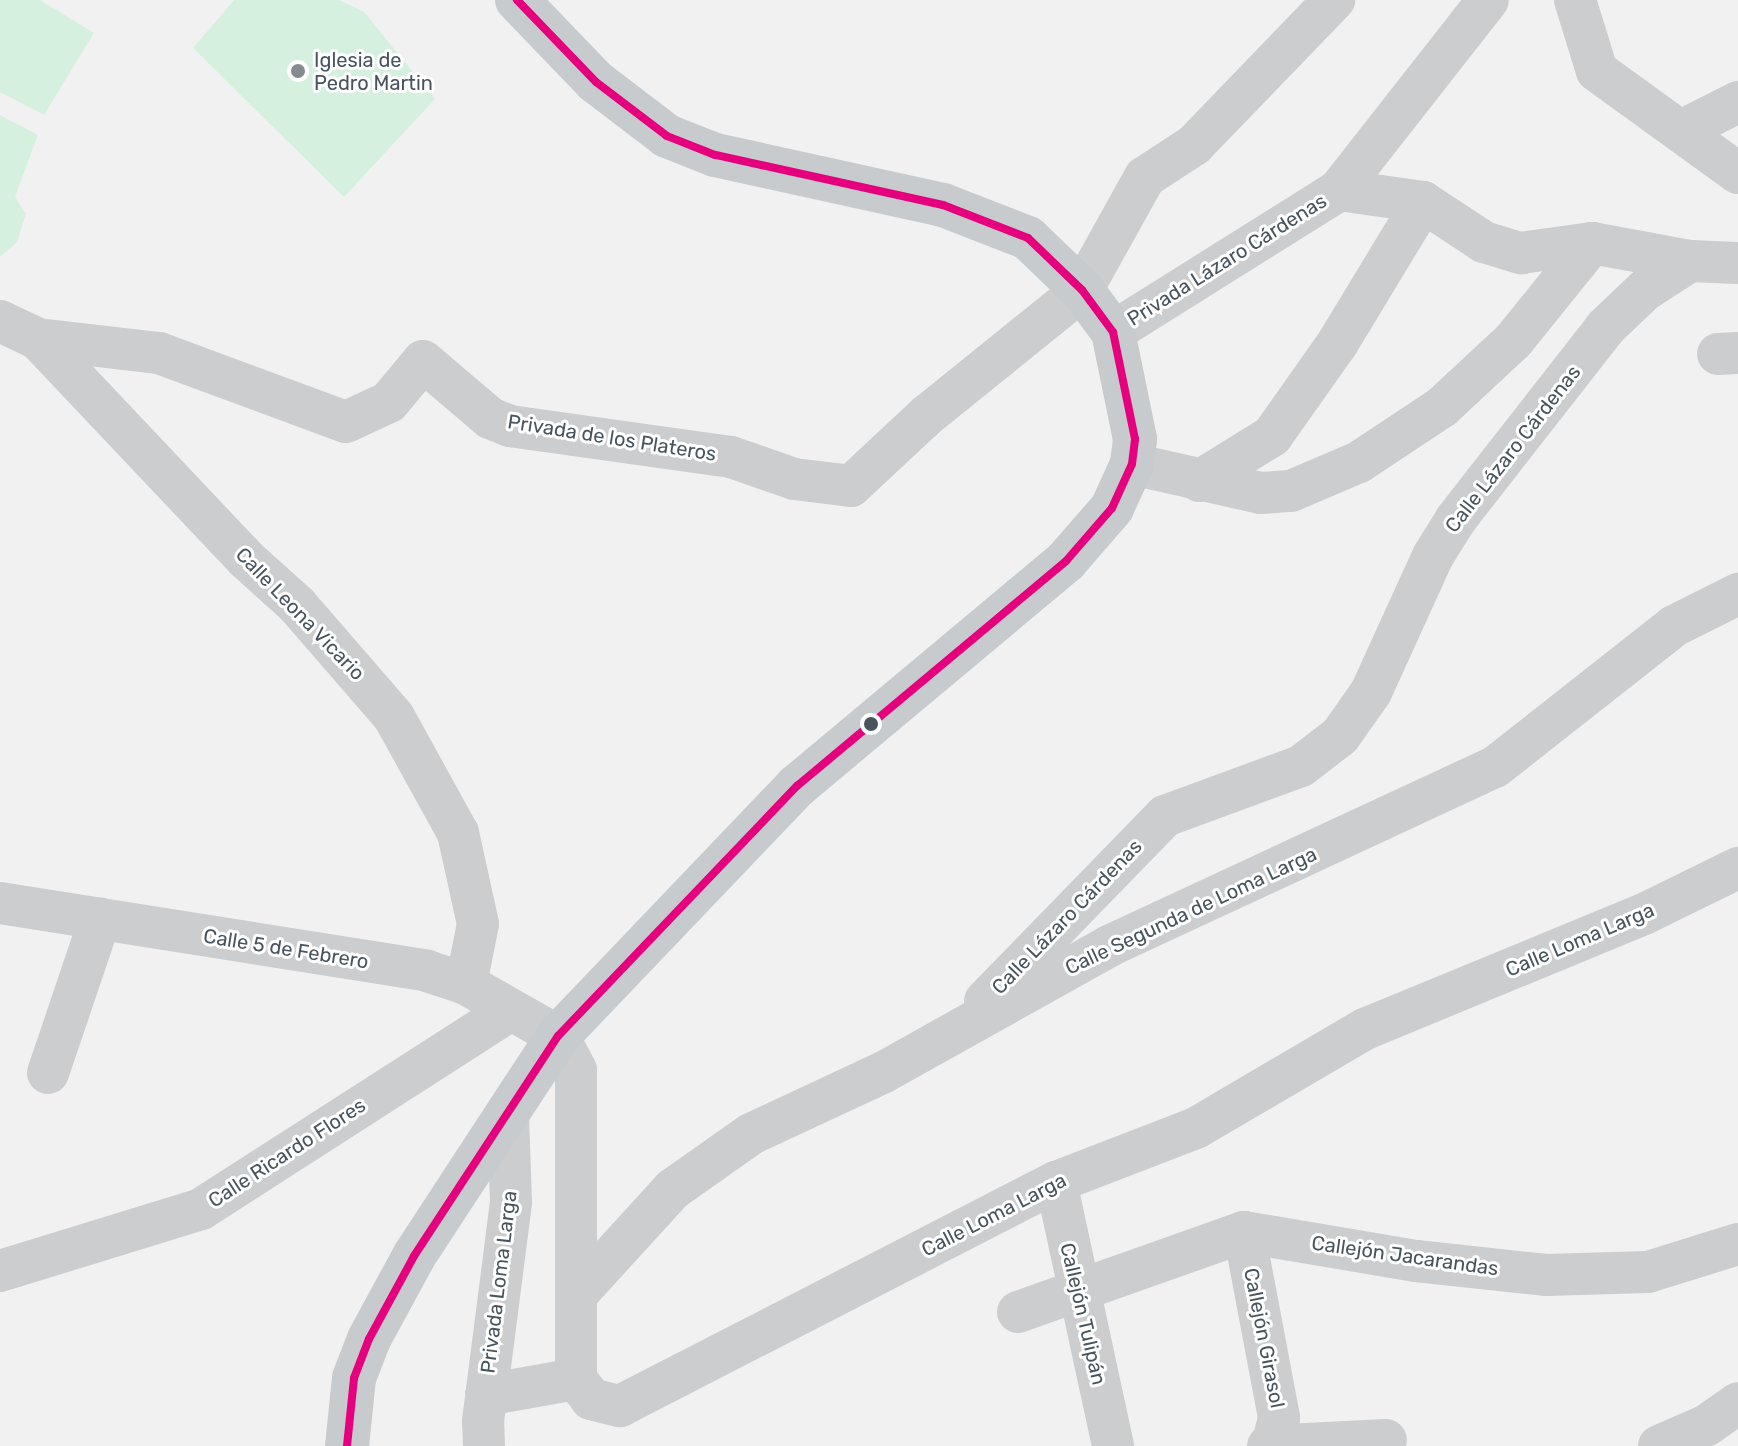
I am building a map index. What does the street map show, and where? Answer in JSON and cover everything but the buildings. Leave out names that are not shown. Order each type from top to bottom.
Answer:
[{"type":"main road","points":[[347,1446],[354,1378],[369,1339],[414,1256],[508,1118],[558,1036],[797,786],[1066,561],[1107,516],[1132,464],[1135,439],[1113,332],[1082,290],[1028,238],[994,221],[943,205],[715,155],[667,136],[596,82],[517,0]]},
{"type":"street","points":[[1082,290],[1145,177],[1194,145],[1334,0]]},
{"type":"street","name":"Privada Lázaro Cárdenas","points":[[1113,332],[1339,190],[1488,0]]},
{"type":"street","points":[[1575,0],[1597,71],[1683,130],[1738,173]]},
{"type":"street","points":[[1683,130],[1738,102]]},
{"type":"street","points":[[1339,190],[1423,202],[1484,242],[1521,253],[1592,243],[1690,261],[1738,263]]},
{"type":"street","points":[[1199,481],[1272,436],[1337,344],[1423,202]]},
{"type":"street","points":[[1132,464],[1261,493],[1291,491],[1359,462],[1442,407],[1513,341],[1592,243]]},
{"type":"street","name":"Calle Lázaro Cárdenas","points":[[951,1035],[1165,816],[1301,766],[1340,736],[1371,692],[1433,556],[1456,519],[1606,327],[1645,290],[1690,261]]},
{"type":"street","name":"Privada de los Plateros","points":[[38,339],[159,353],[346,422],[389,402],[423,361],[490,418],[510,426],[731,457],[794,479],[851,486],[926,416],[1082,290]]},
{"type":"street","points":[[0,321],[38,339]]},
{"type":"street","name":"Calle Leona Vicario","points":[[38,339],[246,559],[297,605],[394,717],[458,833],[478,924],[466,984]]},
{"type":"street","name":"Calle Segunda de Loma Larga","points":[[577,1294],[673,1189],[751,1134],[951,1035],[1109,946],[1495,767],[1674,626],[1738,594]]},
{"type":"street","name":"Calle Loma Larga","points":[[576,1379],[591,1399],[620,1406],[1056,1182],[1196,1128],[1365,1029],[1644,914],[1738,868]]},
{"type":"street","name":"Calle 5 de Febrero","points":[[0,903],[427,971],[466,984],[558,1036]]},
{"type":"street","points":[[48,1073],[100,919]]},
{"type":"street","name":"Calle Ricardo Flores","points":[[0,1271],[201,1209],[511,1010]]},
{"type":"street","points":[[486,1395],[576,1379],[576,1070],[558,1036]]},
{"type":"street","name":"Privada Loma Larga","points":[[484,1446],[486,1395],[511,1202],[508,1118]]},
{"type":"street","name":"Callejón Tulipán","points":[[1056,1182],[1113,1446]]},
{"type":"street","name":"Callejón Jacarandas","points":[[1018,1312],[1244,1232],[1416,1261],[1546,1275],[1648,1272],[1738,1244]]},
{"type":"street","name":"Callejón Girasol","points":[[1244,1232],[1279,1418],[1271,1445]]},
{"type":"street","points":[[1659,1446],[1707,1425],[1738,1403]]},
{"type":"street","points":[[1271,1445],[1386,1440]]},
{"type":"green space","points":[[0,0],[40,0],[94,33],[44,115],[0,92]]},
{"type":"green space","points":[[234,0],[339,0],[364,12],[435,99],[344,197],[193,48]]},
{"type":"green space","points":[[0,115],[38,135],[15,197],[26,214],[17,242],[0,257]]},
{"type":"transit line","points":[[347,1446],[354,1378],[369,1339],[414,1256],[558,1036],[797,786],[1066,561],[1112,508],[1132,464],[1135,439],[1113,332],[1082,290],[1028,238],[943,205],[715,155],[667,136],[596,82],[517,0]]},
{"type":"place","name":"Iglesia de Pedro Martin","points":[[298,71]]}]
